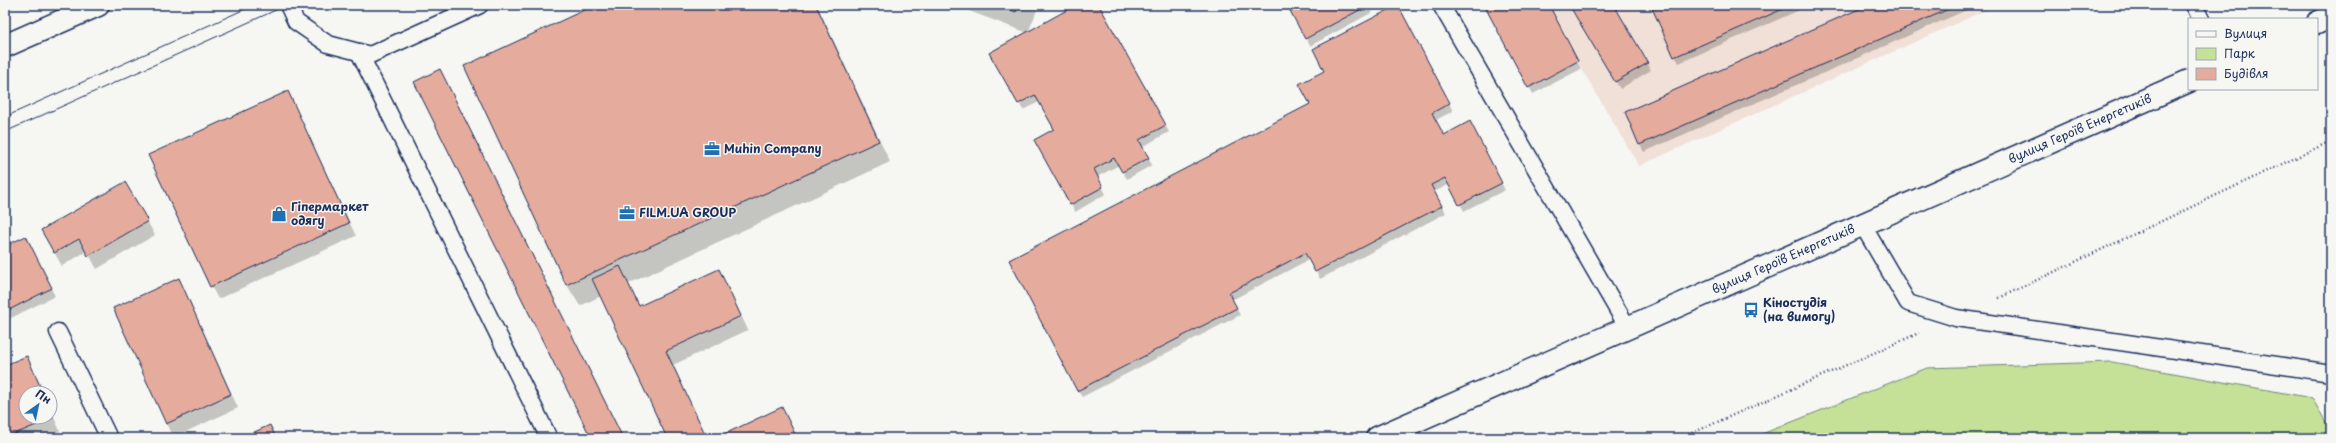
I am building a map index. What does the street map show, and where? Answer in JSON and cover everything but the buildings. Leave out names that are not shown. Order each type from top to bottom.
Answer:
[{"type":"street","points":[[5,46],[89,7]]},
{"type":"street","points":[[2318,22],[2331,16]]},
{"type":"street","name":"вулиця Героїв Енергетиків","points":[[1377,438],[1862,224],[2188,82]]},
{"type":"lane","points":[[288,5],[296,22],[328,44],[370,55],[480,5]]},
{"type":"lane","points":[[1441,5],[1628,328]]},
{"type":"lane","points":[[2194,5],[2200,18]]},
{"type":"lane","points":[[358,52],[549,438]]},
{"type":"lane","points":[[1862,224],[1908,303],[1956,318],[2331,373]]},
{"type":"lane","points":[[58,332],[109,438]]},
{"type":"path","points":[[1681,438],[1900,341],[1956,318],[2331,141]]},
{"type":"shaded area","points":[[1544,5],[1997,5],[1639,166]]},
{"type":"green space","points":[[2112,362],[2312,398],[2331,431],[2331,438],[1752,438],[1927,368]]},
{"type":"tram line","points":[[5,117],[254,5]]},
{"type":"tram line","points":[[5,132],[287,5]]},
{"type":"place","name":"Muhin Company","points":[[712,149]]},
{"type":"place","name":"FILM.UA GROUP","points":[[627,213]]},
{"type":"place","name":"Гіпермаркет одягу","points":[[279,214]]},
{"type":"place","name":"Кіностудія (на вимогу)","points":[[1751,310]]}]
